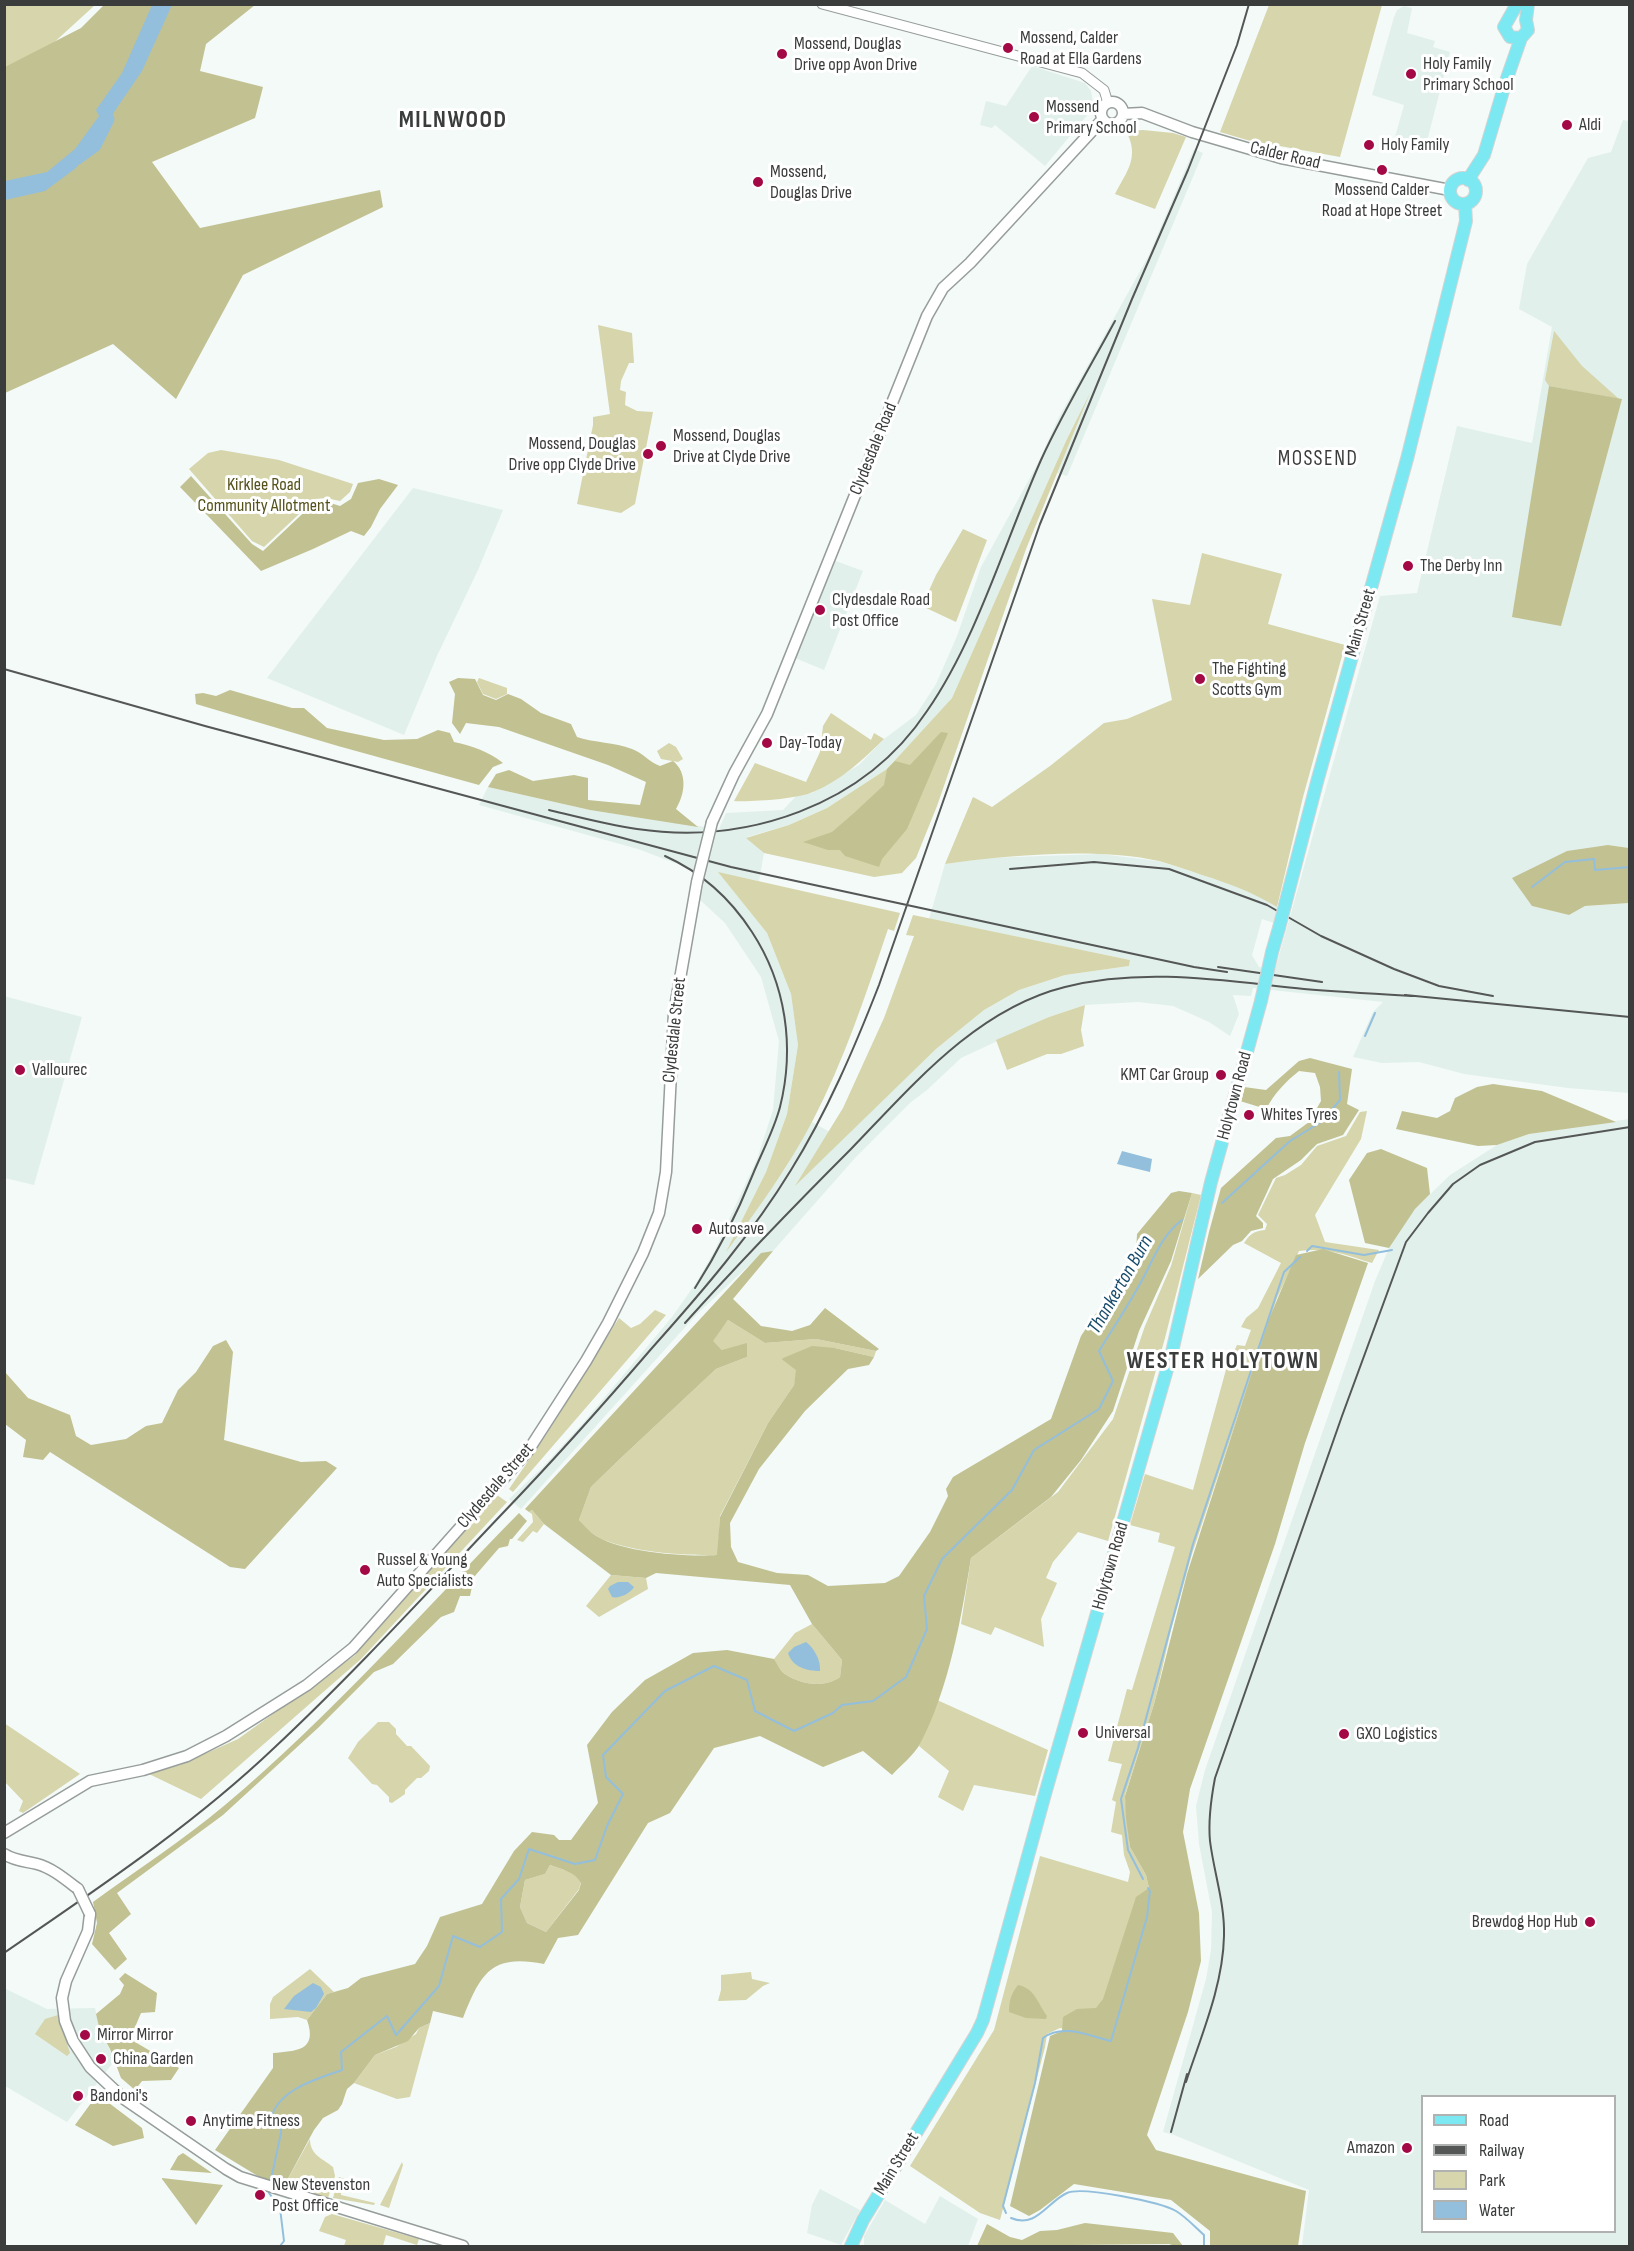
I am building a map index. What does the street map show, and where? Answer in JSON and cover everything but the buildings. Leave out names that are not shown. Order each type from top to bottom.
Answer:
[{"type":"main road","points":[[1516,38],[1504,27],[1517,4]]},
{"type":"main road","points":[[1468,180],[1484,155],[1516,38],[1528,30],[1526,20],[1528,4]]},
{"type":"main road","points":[[1510,17],[1517,15],[1526,20]]},
{"type":"main road","points":[[1103,119],[1115,124],[1121,120],[1123,114],[1119,104],[1108,103]]},
{"type":"main road","name":"Clydesdale Road","points":[[697,882],[712,822],[734,774],[767,714],[927,316],[944,288],[970,263],[1103,119],[1101,110],[1108,103]]},
{"type":"main road","name":"Calder Road","points":[[1123,114],[1142,113],[1192,132],[1281,158],[1450,190]]},
{"type":"main road","points":[[1457,180],[1468,180],[1474,185],[1476,193],[1473,200],[1466,204],[1454,201],[1450,190],[1457,180]]},
{"type":"main road","name":"Main Street","points":[[1250,1041],[1319,772],[1407,459],[1466,221],[1466,204]]},
{"type":"main road","name":"Clydesdale Street","points":[[4,1833],[90,1781],[142,1770],[187,1756],[226,1736],[307,1685],[353,1648],[528,1451],[608,1323],[643,1253],[659,1213],[666,1172],[672,1032],[697,882]]},
{"type":"main road","name":"Holytown Road","points":[[946,2082],[977,2033],[992,1990],[1045,1794],[1172,1352],[1211,1182],[1250,1041]]},
{"type":"main road","points":[[4,1854],[15,1860],[39,1864],[78,1889],[90,1914],[88,1931],[66,1981],[62,1998],[65,2021],[80,2054],[124,2099],[226,2169],[258,2183],[463,2247]]},
{"type":"main road","name":"Main Street","points":[[851,2247],[862,2220],[946,2082]]},
{"type":"street","points":[[822,4],[1082,74],[1104,90],[1108,103]]},
{"type":"shaded area","points":[[104,5],[255,5],[206,44],[200,71],[263,87],[255,118],[152,162],[200,228],[380,190],[383,207],[243,275],[176,399],[113,344],[5,393],[5,67],[81,28]]},
{"type":"shaded area","name":"Holy Family Primary School","points":[[1404,6],[1412,8],[1407,33],[1435,41],[1433,47],[1450,52],[1426,145],[1395,137],[1404,105],[1372,95],[1394,17],[1397,10]]},
{"type":"shaded area","name":"Mossend Primary School","points":[[1032,66],[1085,83],[1091,91],[1093,102],[1089,113],[1045,166],[995,125],[992,128],[980,125],[986,101],[1006,106]]},
{"type":"shaded area","points":[[1623,120],[1629,121],[1629,848],[1608,845],[1532,906],[1569,915],[1585,906],[1629,903],[1629,1093],[1568,1088],[1464,1074],[1419,1062],[1382,1063],[1353,1057],[1373,1012],[1383,1002],[1253,988],[1251,996],[1233,995],[1239,1014],[1230,1036],[1209,1022],[1173,1006],[1138,1002],[1085,1005],[1049,1017],[961,1058],[911,1102],[855,1158],[773,1251],[761,1254],[697,1314],[521,1509],[509,1499],[542,1468],[584,1422],[672,1317],[696,1283],[715,1250],[757,1159],[773,1110],[779,1041],[761,977],[725,923],[700,900],[704,882],[688,868],[638,849],[479,805],[488,787],[590,810],[719,829],[726,813],[783,810],[797,795],[812,793],[859,765],[884,739],[916,715],[936,684],[957,636],[981,567],[1037,465],[1058,419],[1149,255],[1194,149],[1203,153],[1067,476],[1057,473],[1086,402],[1066,441],[952,698],[887,769],[827,808],[789,825],[747,837],[764,853],[759,881],[719,873],[767,933],[791,994],[798,1045],[787,1114],[766,1172],[728,1248],[785,1169],[812,1122],[830,1132],[797,1183],[935,1050],[984,1010],[1019,990],[1065,975],[1129,966],[1130,960],[929,919],[945,864],[987,858],[1100,854],[1158,861],[1216,879],[1261,897],[1277,907],[1274,923],[1262,919],[1252,955],[1259,967],[1275,970],[1380,596],[1417,593],[1457,426],[1532,443],[1552,327],[1519,309],[1527,264],[1588,158],[1611,152]]},
{"type":"shaded area","points":[[1549,386],[1622,399],[1561,626],[1512,617]]},
{"type":"shaded area","points":[[191,476],[252,544],[263,551],[315,502],[324,501],[340,506],[351,499],[358,483],[379,479],[398,485],[364,536],[351,531],[261,571],[180,487]]},
{"type":"shaded area","points":[[413,488],[503,510],[404,735],[267,678]]},
{"type":"shaded area","points":[[833,560],[863,571],[824,670],[795,658]]},
{"type":"shaded area","points":[[458,678],[475,679],[483,695],[496,700],[508,694],[521,699],[541,713],[571,724],[577,737],[632,749],[660,766],[673,761],[681,771],[684,784],[676,809],[698,827],[590,810],[488,787],[496,774],[509,770],[533,781],[574,775],[588,778],[588,800],[640,805],[646,782],[608,765],[499,727],[466,723],[460,734],[452,723],[455,694],[449,682]]},
{"type":"shaded area","points":[[230,690],[292,708],[304,708],[327,728],[384,740],[417,739],[438,730],[450,733],[454,742],[492,755],[503,763],[493,767],[479,785],[196,704],[195,694],[216,696]]},
{"type":"shaded area","points":[[941,732],[948,733],[907,829],[882,859],[879,867],[845,856],[840,850],[828,850],[803,842],[832,832],[884,785],[887,769],[895,761],[910,765]]},
{"type":"shaded area","points":[[1608,845],[1629,848],[1629,903],[1585,906],[1569,915],[1532,906],[1512,878],[1567,851]]},
{"type":"shaded area","points":[[4,996],[82,1017],[34,1185],[5,1178]]},
{"type":"shaded area","points":[[1310,1058],[1352,1069],[1347,1104],[1359,1110],[1343,1135],[1317,1144],[1301,1160],[1273,1179],[1256,1216],[1263,1223],[1263,1228],[1251,1231],[1242,1241],[1233,1245],[1198,1279],[1221,1188],[1276,1138],[1290,1136],[1309,1122],[1321,1101],[1320,1087],[1315,1073],[1299,1071],[1281,1088],[1266,1109],[1240,1101],[1244,1087],[1266,1090],[1299,1061]]},
{"type":"shaded area","points":[[1493,1084],[1542,1091],[1616,1122],[1529,1134],[1497,1145],[1478,1146],[1396,1129],[1402,1111],[1437,1118],[1450,1111],[1455,1098],[1477,1087]]},
{"type":"shaded area","points":[[1629,1119],[1629,2246],[1302,2246],[1309,2190],[1163,2132],[1206,1979],[1211,1950],[1212,1912],[1199,1844],[1196,1806],[1205,1770],[1375,1281],[1392,1241],[1415,1209],[1450,1175],[1497,1145],[1529,1134]]},
{"type":"shaded area","points":[[1381,1149],[1427,1168],[1430,1194],[1415,1209],[1389,1248],[1365,1243],[1349,1180],[1367,1153]]},
{"type":"shaded area","points":[[1179,1191],[1192,1193],[1171,1261],[1139,1331],[1113,1411],[1081,1460],[1051,1497],[971,1558],[953,1653],[939,1700],[920,1744],[907,1760],[892,1775],[863,1751],[823,1767],[760,1736],[714,1748],[670,1813],[648,1823],[578,1935],[558,1938],[544,1964],[512,1962],[491,1970],[476,1989],[463,2018],[433,2011],[430,2023],[419,2028],[408,2041],[375,2055],[347,2089],[338,2110],[323,2118],[314,2130],[285,2184],[261,2178],[215,2150],[273,2068],[273,2053],[297,2050],[307,2044],[310,2030],[307,2020],[327,1994],[348,1988],[361,1978],[415,1964],[427,1946],[440,1917],[482,1904],[514,1851],[532,1832],[554,1835],[559,1840],[571,1840],[598,1803],[587,1745],[612,1712],[645,1680],[693,1653],[727,1650],[774,1659],[783,1673],[805,1683],[827,1683],[840,1677],[842,1660],[812,1624],[790,1585],[656,1573],[646,1578],[611,1575],[544,1524],[532,1510],[529,1512],[525,1509],[761,1253],[773,1251],[733,1299],[761,1326],[792,1331],[810,1325],[825,1308],[879,1349],[876,1351],[816,1339],[765,1343],[728,1320],[713,1341],[722,1350],[747,1343],[747,1357],[716,1369],[591,1487],[579,1520],[592,1533],[618,1545],[671,1554],[717,1555],[720,1517],[768,1423],[794,1385],[796,1370],[781,1359],[812,1346],[835,1348],[874,1357],[869,1365],[848,1369],[805,1411],[759,1469],[730,1523],[731,1547],[738,1562],[777,1573],[808,1575],[828,1586],[885,1583],[899,1576],[930,1532],[948,1496],[946,1489],[953,1477],[1051,1419],[1081,1336],[1136,1253],[1137,1234],[1171,1193]],"holes":[[[550,1865],[571,1874],[581,1883],[579,1890],[546,1932],[527,1923],[520,1907],[525,1880],[545,1874]]]},
{"type":"shaded area","points":[[1323,1249],[1368,1263],[1305,1443],[1275,1544],[1190,1789],[1183,1832],[1199,1913],[1201,1961],[1188,2012],[1147,2135],[1156,2150],[1306,2191],[1298,2246],[1210,2246],[1210,2231],[1171,2200],[1074,2184],[1029,2216],[1010,2206],[1050,2036],[1062,2031],[1063,2017],[1077,2009],[1096,2008],[1103,1999],[1136,1897],[1149,1888],[1146,1875],[1130,1847],[1125,1796],[1154,1704],[1187,1574],[1269,1319],[1296,1255]]},
{"type":"shaded area","points":[[226,1340],[233,1352],[224,1440],[301,1462],[326,1461],[337,1468],[245,1569],[230,1567],[50,1452],[43,1460],[23,1457],[26,1440],[5,1424],[5,1372],[28,1398],[70,1415],[76,1436],[91,1445],[126,1439],[146,1426],[162,1423],[178,1390],[196,1372],[213,1346]]},
{"type":"shaded area","points":[[519,1513],[527,1521],[510,1539],[508,1546],[499,1548],[474,1577],[470,1596],[460,1596],[454,1612],[441,1617],[393,1664],[374,1672],[319,1727],[223,1815],[117,1893],[131,1914],[109,1933],[127,1959],[115,1970],[92,1944],[97,1923],[93,1902],[193,1830],[264,1771],[339,1700]]},
{"type":"shaded area","points":[[125,1973],[157,1993],[155,2012],[141,2013],[130,2039],[179,2068],[171,2080],[142,2081],[135,2090],[121,2078],[100,2031],[96,2014],[120,1994],[124,1985],[119,1979]]},
{"type":"shaded area","points":[[1018,1985],[1028,1989],[1036,1997],[1047,2016],[1046,2019],[1026,2018],[1009,2012],[1011,1998]]},
{"type":"shaded area","points":[[4,1988],[47,2009],[95,2008],[100,2031],[115,2060],[67,2122],[5,2086]]},
{"type":"shaded area","points":[[94,2099],[105,2100],[142,2128],[144,2138],[113,2146],[75,2125]]},
{"type":"shaded area","points":[[183,2153],[212,2173],[170,2170],[178,2156]]},
{"type":"shaded area","points":[[162,2178],[223,2185],[196,2225]]},
{"type":"shaded area","points":[[820,2189],[860,2210],[841,2245],[807,2233],[812,2205]]},
{"type":"shaded area","points":[[940,2196],[978,2219],[968,2246],[864,2246],[864,2236],[885,2200],[925,2224]]},
{"type":"shaded area","points":[[1085,2223],[1173,2233],[1183,2246],[1169,2244],[977,2246],[987,2224],[1010,2237],[1022,2240],[1040,2231],[1057,2230]]},
{"type":"green space","points":[[4,5],[95,5],[37,58],[5,72]]},
{"type":"green space","points":[[1269,5],[1382,5],[1340,157],[1247,140],[1220,132]]},
{"type":"green space","points":[[1126,131],[1173,133],[1186,137],[1155,209],[1115,194],[1132,156]]},
{"type":"green space","points":[[598,325],[632,333],[634,363],[629,363],[621,381],[620,390],[626,392],[625,405],[637,411],[653,412],[635,504],[621,513],[577,504],[593,417],[610,414]]},
{"type":"green space","points":[[1554,331],[1582,366],[1619,399],[1549,386],[1545,380]]},
{"type":"green space","points":[[1090,393],[1026,549],[937,806],[916,858],[902,873],[874,877],[764,853],[746,838],[789,825],[827,808],[887,769],[952,698],[1066,441]]},
{"type":"green space","name":"Kirklee Road Community Allotment","points":[[221,450],[279,460],[353,484],[350,492],[340,501],[326,498],[315,499],[264,547],[252,541],[189,469],[208,453]]},
{"type":"green space","points":[[963,529],[987,540],[956,622],[922,606],[936,575]]},
{"type":"green space","points":[[1202,553],[1282,574],[1268,624],[1345,645],[1303,797],[1277,907],[1221,881],[1159,861],[1135,857],[1109,854],[1052,854],[945,864],[973,797],[992,807],[1050,766],[1104,723],[1127,719],[1172,700],[1152,599],[1190,605]]},
{"type":"green space","points":[[479,678],[507,688],[507,694],[496,699],[483,694],[477,682]]},
{"type":"green space","points":[[831,713],[871,740],[874,733],[884,739],[851,769],[833,782],[813,792],[786,798],[734,801],[755,763],[806,782],[820,752],[823,726]]},
{"type":"green space","points":[[669,743],[676,747],[683,759],[678,762],[661,759],[657,751]]},
{"type":"green space","points":[[718,872],[900,913],[894,931],[888,929],[863,1003],[824,1099],[803,1139],[761,1205],[726,1252],[766,1172],[787,1114],[798,1045],[791,994],[767,933]]},
{"type":"green space","points":[[913,915],[1130,960],[1129,966],[1065,975],[1019,990],[984,1010],[936,1049],[795,1186],[843,1108],[884,1018],[914,936],[906,935]]},
{"type":"green space","points":[[1085,1005],[1081,1030],[1084,1046],[1061,1054],[1047,1054],[1007,1070],[996,1040],[1049,1017]]},
{"type":"green space","points":[[1367,1111],[1361,1139],[1315,1215],[1325,1242],[1379,1250],[1372,1263],[1328,1251],[1299,1251],[1277,1298],[1192,1554],[1154,1704],[1125,1795],[1130,1847],[1146,1875],[1149,1888],[1112,2039],[1060,2028],[1047,2034],[1000,2220],[980,2213],[910,2166],[994,2030],[1040,1856],[1128,1882],[1130,1872],[1124,1855],[1122,1835],[1111,1832],[1116,1802],[1112,1800],[1122,1764],[1108,1761],[1127,1689],[1132,1690],[1175,1547],[1158,1542],[1160,1533],[1130,1525],[1145,1474],[1193,1490],[1227,1366],[1237,1345],[1245,1346],[1251,1330],[1241,1327],[1246,1318],[1258,1308],[1281,1263],[1244,1243],[1248,1237],[1265,1230],[1267,1224],[1258,1215],[1276,1178],[1301,1165],[1317,1146],[1346,1136],[1360,1112]]},
{"type":"green space","points":[[1192,1193],[1201,1195],[1165,1338],[1108,1541],[1078,1532],[1053,1562],[1046,1578],[1057,1583],[1041,1619],[1044,1647],[995,1627],[991,1635],[961,1624],[971,1558],[1058,1492],[1113,1419],[1145,1326],[1171,1266]]},
{"type":"green space","points":[[655,1310],[666,1315],[513,1492],[509,1489],[546,1435],[619,1318],[631,1328],[640,1324]]},
{"type":"green space","points":[[728,1320],[765,1343],[816,1339],[876,1351],[874,1357],[835,1348],[781,1359],[797,1370],[794,1385],[768,1423],[720,1516],[718,1555],[689,1555],[635,1549],[618,1545],[592,1533],[579,1520],[591,1487],[716,1369],[747,1357],[722,1350],[712,1341]]},
{"type":"green space","points":[[497,1495],[507,1502],[361,1659],[201,1799],[149,1774],[180,1765],[238,1739],[354,1656]]},
{"type":"green space","points":[[532,1510],[544,1524],[537,1533],[533,1531],[523,1542],[517,1540],[533,1522],[532,1514],[529,1512]]},
{"type":"green space","points":[[611,1575],[646,1578],[648,1589],[599,1617],[586,1606]]},
{"type":"green space","points":[[812,1624],[842,1660],[840,1677],[827,1683],[805,1683],[791,1678],[782,1671],[774,1659],[795,1633]]},
{"type":"green space","points":[[937,1700],[1048,1750],[1035,1796],[974,1785],[963,1811],[938,1797],[949,1771],[919,1746]]},
{"type":"green space","points":[[378,1722],[389,1722],[407,1746],[411,1746],[430,1766],[429,1771],[421,1778],[417,1778],[405,1790],[405,1794],[392,1803],[389,1802],[389,1797],[377,1785],[372,1784],[348,1758],[358,1742]]},
{"type":"green space","points":[[4,1723],[80,1774],[23,1813],[19,1811],[23,1801],[5,1782]]},
{"type":"green space","points":[[550,1865],[571,1873],[581,1882],[579,1889],[546,1932],[527,1923],[520,1907],[525,1880],[545,1874]]},
{"type":"green space","points":[[310,1969],[334,1992],[327,1994],[307,2020],[298,2017],[270,2019],[270,2004],[273,1997]]},
{"type":"green space","points":[[751,1972],[752,1979],[770,1983],[746,2000],[718,2001],[721,1975]]},
{"type":"green space","points":[[58,2015],[70,2053],[67,2056],[35,2034],[45,2019]]},
{"type":"green space","points":[[430,2023],[410,2097],[397,2099],[354,2083],[375,2055],[396,2047],[416,2034],[419,2028]]},
{"type":"green space","points":[[310,2139],[314,2153],[333,2167],[335,2176],[328,2198],[285,2184]]},
{"type":"green space","points":[[402,2162],[389,2208],[380,2205]]},
{"type":"green space","points":[[339,2177],[347,2182],[342,2184],[341,2195],[375,2203],[374,2205],[333,2198]]},
{"type":"green space","points":[[332,2214],[419,2239],[417,2245],[386,2235],[383,2246],[344,2246],[346,2240],[319,2231],[325,2217]]},
{"type":"water","points":[[152,5],[172,5],[142,71],[76,168],[45,191],[5,200],[5,181],[47,172],[75,149],[99,116],[96,110],[122,73]]},
{"type":"water","points":[[1122,1151],[1152,1159],[1150,1172],[1117,1164]]},
{"type":"water","points":[[618,1582],[628,1582],[634,1587],[624,1595],[612,1597],[608,1589]]},
{"type":"water","points":[[806,1642],[816,1655],[820,1671],[796,1665],[790,1658],[788,1653],[794,1647]]},
{"type":"water","points":[[313,1983],[321,1987],[324,1994],[316,2008],[311,2012],[284,2009],[294,1996]]},
{"type":"waterway","points":[[76,158],[94,145],[107,119]]},
{"type":"waterway","points":[[1532,887],[1565,862],[1594,859],[1595,870],[1630,867]]},
{"type":"waterway","name":"Thankerton Burn","points":[[1365,1036],[1375,1013]]},
{"type":"waterway","name":"Thankerton Burn","points":[[1222,1203],[1290,1141],[1321,1122],[1340,1100],[1339,1072]]},
{"type":"waterway","name":"Thankerton Burn","points":[[270,2184],[281,2133],[281,2123],[271,2120],[274,2110],[289,2093],[299,2087],[342,2070],[341,2052],[387,2016],[396,2035],[439,1986],[453,1936],[480,1947],[502,1932],[501,1899],[519,1879],[529,1849],[575,1864],[595,1860],[607,1826],[623,1794],[606,1777],[603,1755],[665,1691],[714,1666],[747,1680],[755,1711],[794,1731],[833,1713],[842,1705],[873,1701],[906,1677],[927,1629],[924,1596],[942,1559],[1012,1490],[1034,1450],[1099,1409],[1113,1381],[1099,1351],[1136,1291],[1163,1241],[1182,1220]]},
{"type":"waterway","points":[[1307,1251],[1312,1246],[1364,1255],[1392,1250]]},
{"type":"waterway","points":[[1143,1879],[1128,1850],[1121,1799],[1138,1748],[1193,1544],[1284,1272],[1300,1257]]},
{"type":"waterway","points":[[1006,2213],[1003,2206],[1035,2083],[1043,2038],[1059,2031],[1068,2031],[1111,2041],[1147,1917],[1150,1891],[1148,1888]]},
{"type":"waterway","points":[[269,2189],[269,2193],[280,2208],[284,2241],[280,2246]]},
{"type":"waterway","points":[[1011,2218],[1027,2220],[1034,2217],[1067,2193],[1075,2191],[1104,2193],[1154,2203],[1176,2211],[1204,2235],[1204,2246]]},
{"type":"railway","points":[[4,1953],[109,1881],[177,1830],[243,1777],[303,1720],[389,1633],[578,1433],[708,1284],[776,1194],[828,1103],[870,1009],[1040,524],[1132,299],[1188,170],[1237,45],[1249,4]]},
{"type":"railway","points":[[549,810],[637,829],[678,832],[720,831],[760,824],[800,812],[837,794],[871,772],[901,744],[945,683],[976,621],[1041,460],[1067,407],[1115,321]]},
{"type":"railway","points":[[4,669],[205,726],[731,867],[1194,967],[1227,972]]},
{"type":"railway","points":[[665,856],[692,870],[725,897],[744,920],[764,952],[773,973],[780,994],[787,1039],[784,1084],[775,1124],[734,1218],[695,1288]]},
{"type":"railway","points":[[1010,869],[1094,862],[1169,869],[1267,905],[1321,936],[1394,969],[1439,986],[1493,996]]},
{"type":"railway","points":[[1218,967],[1322,982]]},
{"type":"railway","points":[[685,1323],[922,1076],[974,1031],[1033,998],[1065,987],[1095,981],[1155,977],[1413,996]]},
{"type":"railway","points":[[1405,995],[1630,1017]]},
{"type":"railway","points":[[1186,2082],[1210,2010],[1223,1955],[1223,1912],[1209,1833],[1215,1778],[1342,1416],[1406,1242],[1453,1184],[1480,1165],[1535,1142],[1630,1127]]},
{"type":"railway","points":[[1171,2132],[1187,2074]]},
{"type":"place","name":"Mossend, Calder Road at Ella Gardens","points":[[1008,48]]},
{"type":"place","name":"Mossend, Douglas Drive opp Avon Drive","points":[[782,54]]},
{"type":"place","name":"Holy Family Primary School","points":[[1411,74]]},
{"type":"place","name":"Mossend Primary School","points":[[1034,117]]},
{"type":"place","name":"Aldi","points":[[1567,125]]},
{"type":"place","name":"Holy Family","points":[[1369,145]]},
{"type":"place","name":"Mossend Calder Road at Hope Street","points":[[1382,170]]},
{"type":"place","name":"Mossend, Douglas Drive","points":[[758,182]]},
{"type":"place","name":"Mossend, Douglas Drive at Clyde Drive","points":[[661,446]]},
{"type":"place","name":"Mossend, Douglas Drive opp Clyde Drive","points":[[648,454]]},
{"type":"place","name":"The Derby Inn","points":[[1408,566]]},
{"type":"place","name":"Clydesdale Road Post Office","points":[[820,610]]},
{"type":"place","name":"The Fighting Scotts Gym","points":[[1200,679]]},
{"type":"place","name":"Day-Today","points":[[767,743]]},
{"type":"place","name":"Vallourec","points":[[20,1070]]},
{"type":"place","name":"KMT Car Group","points":[[1221,1075]]},
{"type":"place","name":"Whites Tyres","points":[[1249,1115]]},
{"type":"place","name":"Autosave","points":[[697,1229]]},
{"type":"place","name":"Russel & Young Auto Specialists","points":[[365,1570]]},
{"type":"place","name":"Universal","points":[[1083,1733]]},
{"type":"place","name":"GXO Logistics","points":[[1344,1734]]},
{"type":"place","name":"Brewdog Hop Hub","points":[[1590,1922]]},
{"type":"place","name":"Mirror Mirror","points":[[85,2035]]},
{"type":"place","name":"China Garden","points":[[101,2059]]},
{"type":"place","name":"Bandoni's","points":[[78,2096]]},
{"type":"place","name":"Anytime Fitness","points":[[191,2121]]},
{"type":"place","name":"Amazon","points":[[1407,2148]]},
{"type":"place","name":"New Stevenston Post Office","points":[[260,2195]]},
{"type":"district","name":"MILNWOOD","points":[[453,121]]},
{"type":"district","name":"MOSSEND","points":[[1318,460]]},
{"type":"district","name":"WESTER HOLYTOWN","points":[[1223,1362]]}]
